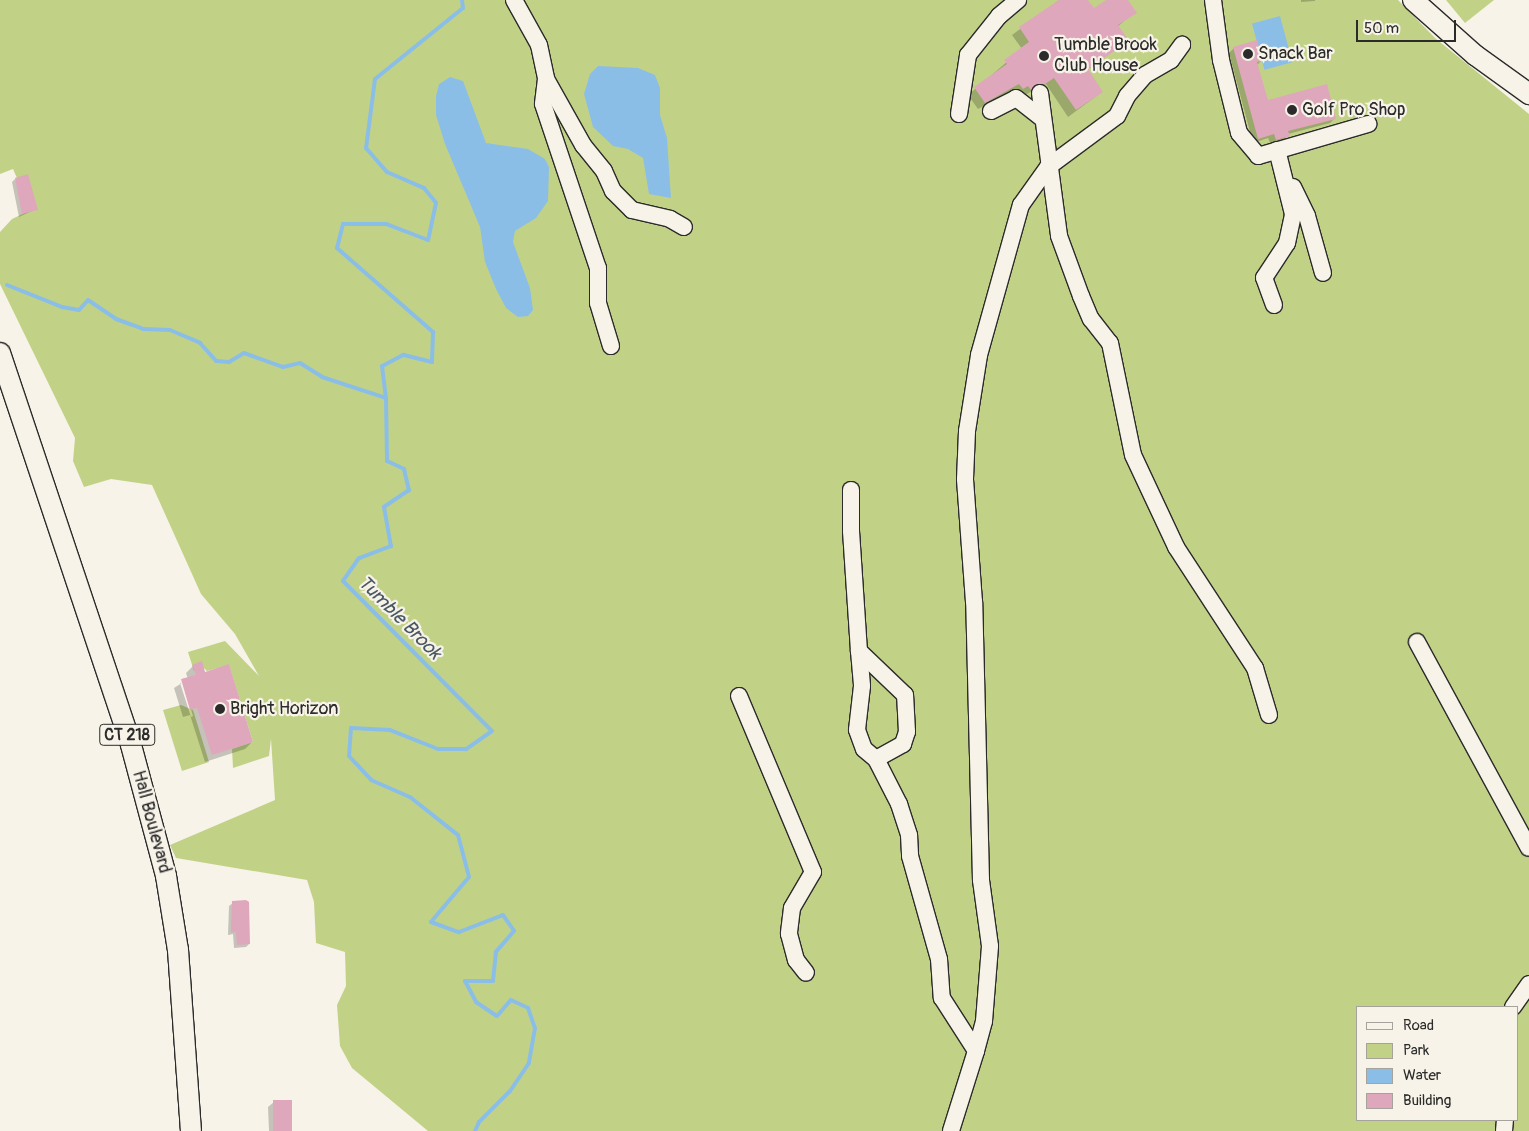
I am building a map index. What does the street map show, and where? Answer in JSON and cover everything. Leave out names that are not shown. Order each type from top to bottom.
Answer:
[{"type":"main road","points":[[1413,0],[1475,55],[1529,94]]},
{"type":"main road","name":"Hall Boulevard","points":[[0,353],[131,746],[166,876],[178,950],[191,1131]]},
{"type":"lane","points":[[514,0],[539,45],[546,79],[583,145],[604,171],[613,192],[632,210],[670,219],[684,227]]},
{"type":"lane","points":[[958,114],[968,55],[999,16],[1018,0]]},
{"type":"lane","points":[[1213,0],[1221,60],[1239,133],[1258,156],[1368,124]]},
{"type":"lane","points":[[951,1131],[984,1022],[990,946],[981,880],[974,602],[966,479],[968,431],[978,355],[1021,205],[1048,167],[1117,116],[1127,96],[1146,75],[1171,60],[1182,45]]},
{"type":"lane","points":[[546,79],[543,104],[598,268],[598,303],[611,346]]},
{"type":"lane","points":[[1040,93],[1048,167],[1062,244],[1091,319],[1110,343],[1134,456],[1176,547],[1255,668],[1269,714]]},
{"type":"lane","points":[[991,111],[1016,98],[1043,119]]},
{"type":"lane","points":[[1277,150],[1307,216],[1323,273]]},
{"type":"lane","points":[[1274,305],[1264,278],[1287,243],[1293,214],[1277,150]]},
{"type":"lane","points":[[851,490],[862,686],[857,730],[864,749],[876,759],[899,804],[909,835],[910,856],[939,959],[942,998],[976,1050]]},
{"type":"lane","points":[[1417,642],[1529,848]]},
{"type":"lane","points":[[859,651],[905,695],[907,732],[903,744],[876,759]]},
{"type":"lane","points":[[739,696],[813,872],[792,908],[789,934],[796,960],[806,973]]},
{"type":"lane","points":[[1514,1006],[1529,984]]},
{"type":"green space","points":[[0,0],[1398,0],[1435,38],[1529,114],[1529,1131],[428,1131],[352,1068],[340,1046],[337,1005],[346,986],[345,952],[316,943],[314,902],[307,880],[176,858],[170,845],[275,800],[271,739],[269,756],[233,768],[232,749],[253,742],[229,665],[207,671],[204,668],[194,671],[188,652],[225,641],[259,676],[235,634],[201,594],[152,485],[111,479],[84,487],[73,461],[75,438],[0,284],[0,232],[12,219],[31,210],[13,169],[0,174]]},
{"type":"green space","points":[[1446,0],[1494,0],[1465,23]]},
{"type":"green space","points":[[181,705],[193,710],[209,762],[182,771],[163,710]]},
{"type":"water","points":[[1280,16],[1292,62],[1264,70],[1252,24]]},
{"type":"water","points":[[598,66],[638,68],[655,75],[660,88],[660,115],[667,138],[671,198],[649,194],[643,158],[628,149],[613,146],[593,127],[584,94],[590,74]]},
{"type":"water","points":[[450,77],[463,81],[486,143],[528,149],[545,159],[549,167],[548,201],[536,218],[515,231],[513,242],[530,288],[533,310],[528,316],[518,317],[506,308],[496,289],[485,262],[480,227],[445,144],[436,115],[436,96],[439,84]]},
{"type":"building","name":"Tumble Brook Club House","points":[[1059,0],[1088,0],[1094,8],[1106,0],[1128,0],[1137,13],[1118,25],[1129,41],[1088,69],[1103,92],[1076,110],[1054,78],[1045,84],[1034,85],[1031,90],[1028,86],[1023,89],[1019,84],[985,103],[974,87],[1007,64],[1004,60],[1029,42],[1019,27]]},
{"type":"building","name":"Golf Pro Shop","points":[[1257,40],[1263,61],[1257,62],[1268,100],[1327,84],[1336,119],[1288,131],[1290,136],[1276,140],[1274,134],[1258,139],[1233,47]]},
{"type":"building","points":[[28,174],[38,210],[22,214],[15,178]]},
{"type":"building","name":"Bright Horizon","points":[[202,661],[205,672],[229,664],[253,742],[212,755],[197,708],[190,710],[181,679],[196,675],[192,665]]},
{"type":"building","points":[[246,900],[249,902],[250,944],[237,945],[236,932],[231,932],[232,901]]},
{"type":"building","points":[[273,1100],[292,1100],[292,1131],[273,1131]]},
{"type":"waterway","name":"Tumble Brook","points":[[462,0],[463,8],[375,79],[366,148],[387,172],[424,188],[436,203],[428,240],[386,224],[343,224],[337,248],[433,332],[432,362],[403,355],[382,366],[386,398],[387,461],[404,469],[409,490],[384,507],[391,546],[359,558],[343,581],[492,731],[466,749],[438,749],[390,730],[351,728],[349,756],[371,780],[410,797],[458,835],[469,877],[431,922],[459,932],[503,915],[514,931],[496,952],[493,981],[465,981],[476,1002],[497,1016],[511,1000],[528,1008],[535,1028],[529,1063],[510,1091],[479,1122],[475,1131]]},
{"type":"waterway","points":[[7,285],[62,307],[79,310],[88,300],[116,319],[143,329],[170,330],[200,343],[216,361],[229,362],[244,353],[283,367],[300,363],[322,377],[386,398]]},
{"type":"place","name":"Snack Bar","points":[[1248,54]]},
{"type":"place","name":"Tumble Brook Club House","points":[[1044,56]]},
{"type":"place","name":"Golf Pro Shop","points":[[1292,110]]},
{"type":"place","name":"Bright Horizon","points":[[220,709]]}]
